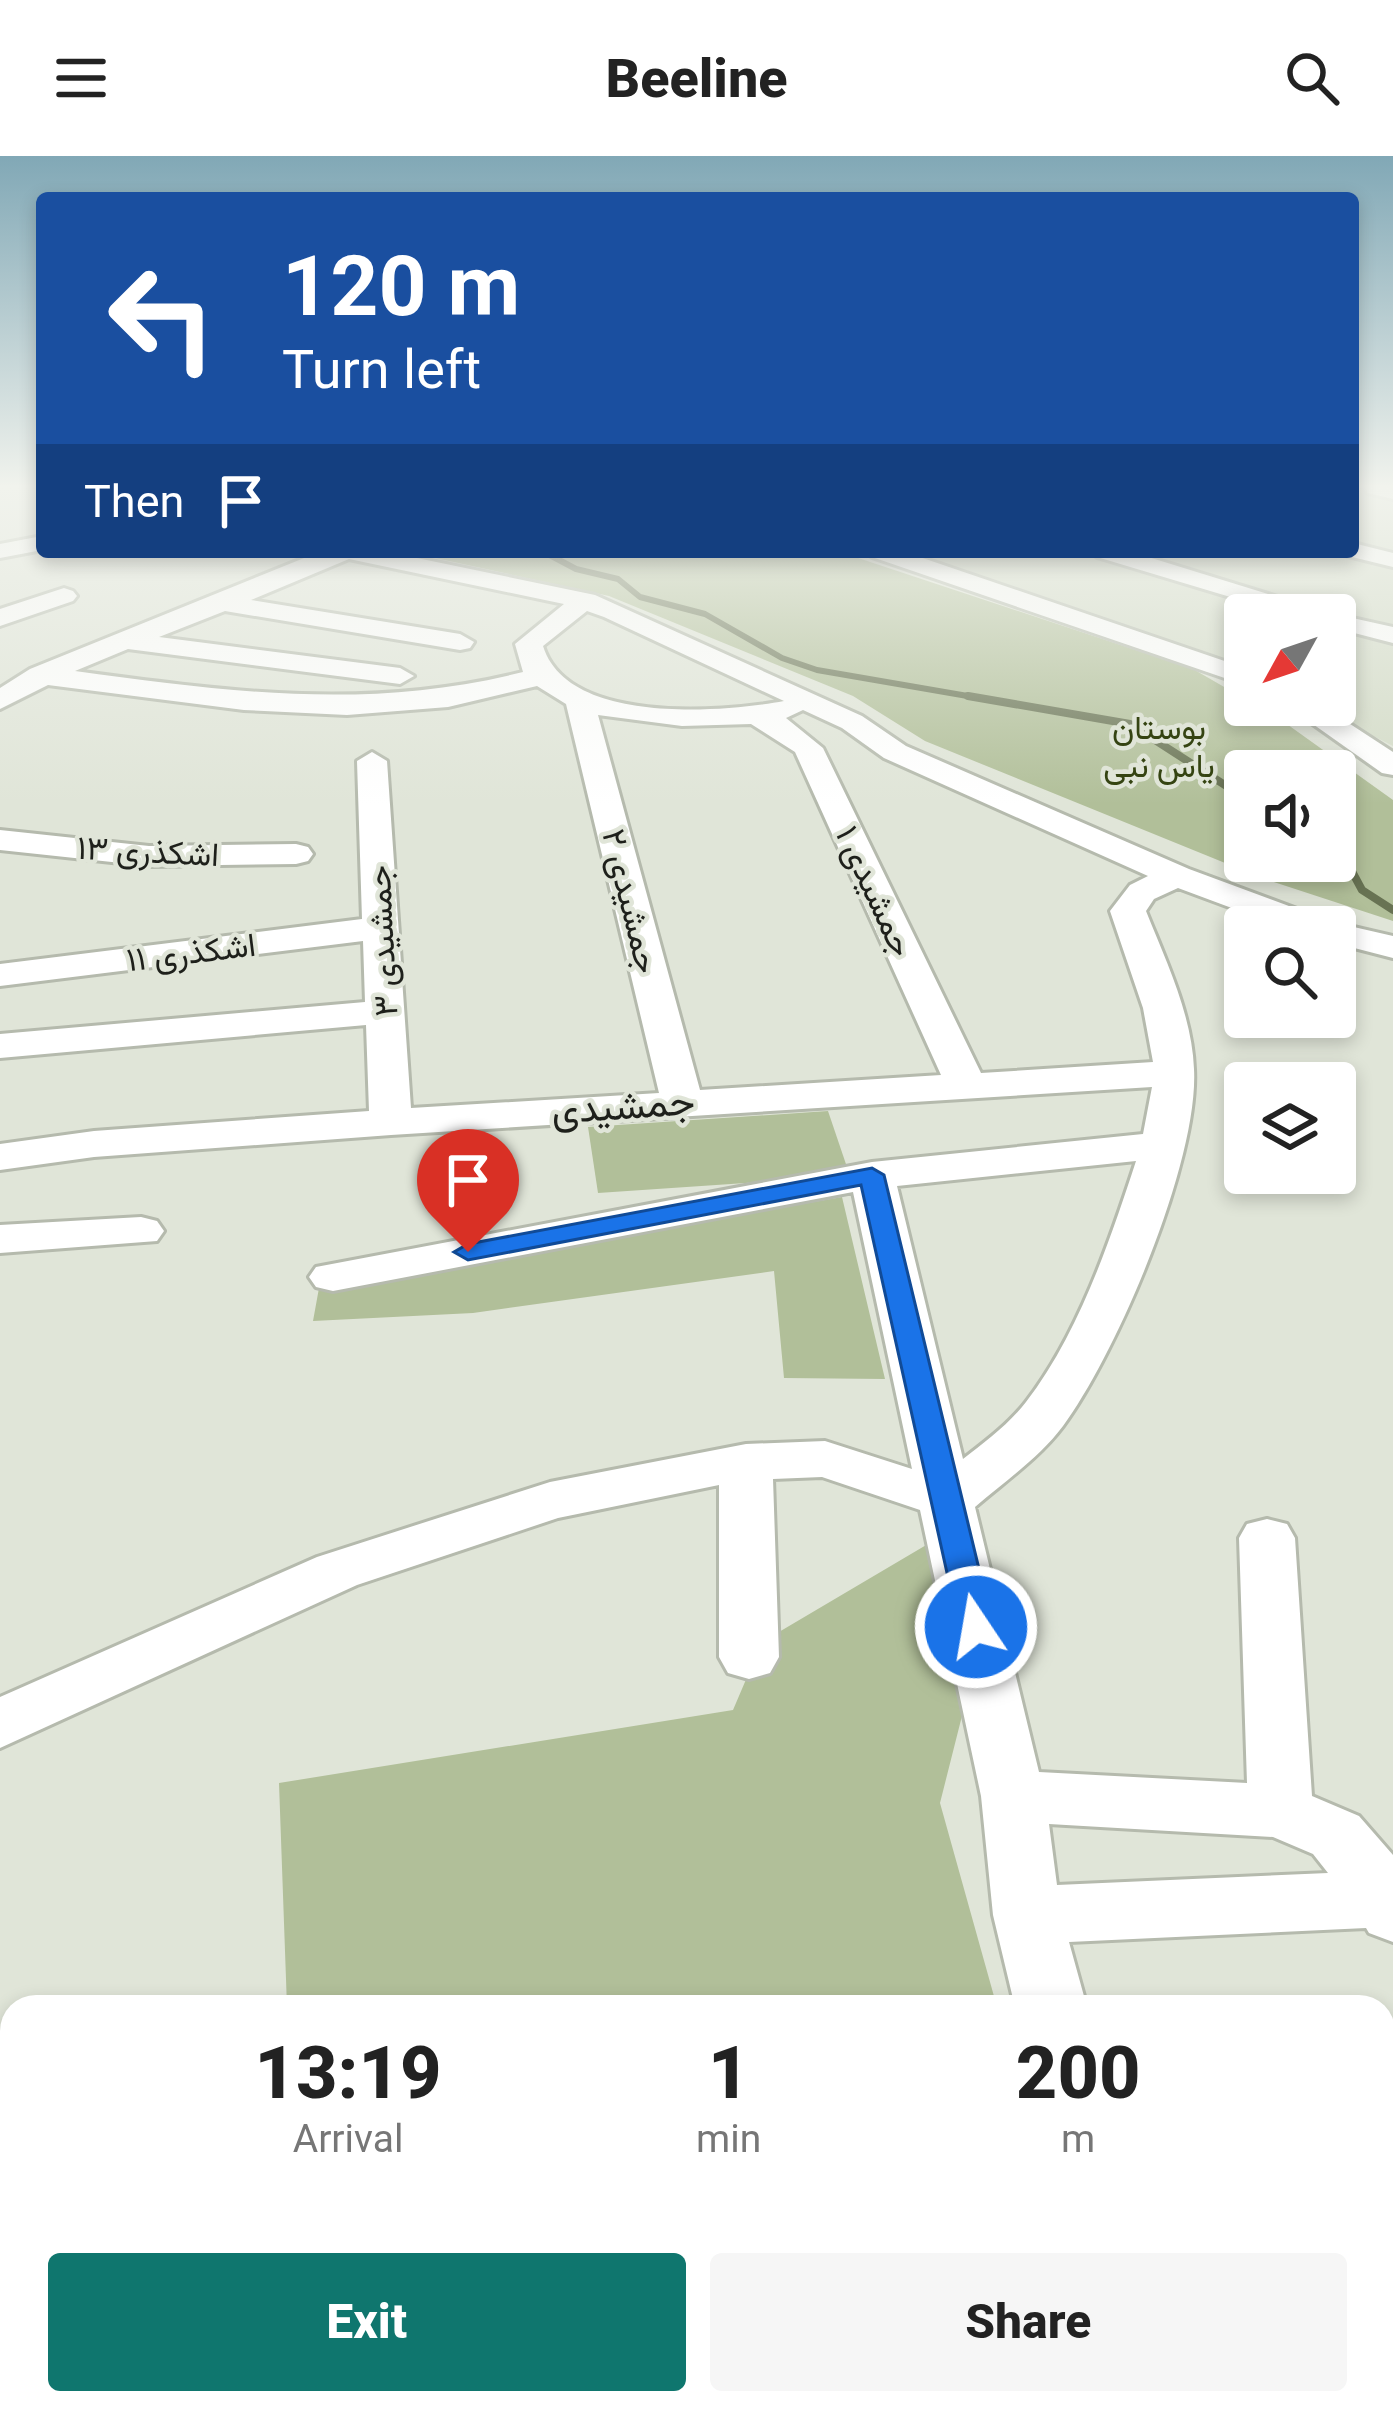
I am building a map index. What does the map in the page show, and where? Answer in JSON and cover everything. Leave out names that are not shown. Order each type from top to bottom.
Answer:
[{"type":"street","points":[[0,700],[40,675],[243,593]]},
{"type":"street","points":[[554,593],[586,600],[852,722],[895,752],[1177,876],[1259,906]]},
{"type":"street","points":[[1025,593],[1224,669]]},
{"type":"street","points":[[1030,593],[1224,652]]},
{"type":"street","points":[[0,618],[64,596]]},
{"type":"street","points":[[586,600],[529,644],[528,661],[539,677],[579,699],[631,713],[698,721],[761,717],[812,703]]},
{"type":"street","points":[[224,603],[460,643]]},
{"type":"street","points":[[1356,625],[1393,634]]},
{"type":"street","points":[[122,641],[400,676]]},
{"type":"street","points":[[40,675],[201,696],[374,704],[447,698],[539,677]]},
{"type":"street","name":"جمشیدی ۲","points":[[579,699],[682,1102]]},
{"type":"street","points":[[1356,712],[1393,734]]},
{"type":"street","name":"جمشیدی ۱","points":[[761,717],[788,730],[808,748],[966,1084]]},
{"type":"street","points":[[1333,726],[1393,766]]},
{"type":"street","name":"جمشیدی ۳","points":[[372,760],[391,1122]]},
{"type":"street","name":"اشکذری ۱۳","points":[[0,839],[149,856],[296,854]]},
{"type":"street","points":[[948,1500],[1043,1416],[1103,1315],[1162,1145],[1175,1073],[1163,1004],[1128,911],[1142,892],[1177,876]]},
{"type":"street","name":"اشکذری ۱۱","points":[[0,975],[381,928]]},
{"type":"street","points":[[1356,937],[1393,947]]},
{"type":"street","points":[[0,1046],[385,1012]]},
{"type":"street","name":"جمشیدی","points":[[0,1157],[94,1144],[391,1122],[1175,1073]]},
{"type":"street","points":[[333,1277],[872,1175],[1162,1145]]},
{"type":"street","points":[[872,1175],[1013,1796],[1028,1915],[1049,1995]]},
{"type":"street","points":[[0,1239],[141,1231]]},
{"type":"street","points":[[0,1724],[337,1571],[550,1501],[746,1462],[825,1459],[948,1500]]},
{"type":"street","points":[[746,1462],[749,1657]]},
{"type":"street","points":[[1267,1538],[1280,1811]]},
{"type":"street","points":[[1013,1796],[1280,1811],[1336,1835],[1392,1903]]},
{"type":"street","points":[[1028,1915],[1392,1903]]},
{"type":"shaded area","points":[[1015,593],[1393,593],[1393,746],[1354,726],[1356,594],[1224,594],[1224,663]]},
{"type":"green space","name":"بوستان یاس نبی","points":[[597,593],[965,593],[1193,669],[1224,687],[1224,726],[1290,726],[1323,750],[1224,750],[1224,863],[925,741],[853,696]]},
{"type":"green space","name":"بوستان یاس نبی","points":[[1356,774],[1393,800],[1393,921],[1274,882],[1356,882]]},
{"type":"green space","points":[[828,1111],[850,1176],[598,1193],[588,1127]]},
{"type":"green space","points":[[842,1197],[885,1379],[784,1378],[774,1271],[473,1313],[313,1321],[319,1288]]},
{"type":"green space","points":[[933,1541],[966,1700],[940,1803],[994,1995],[287,1995],[279,1783],[733,1710],[762,1642]]},
{"type":"waterway","points":[[636,593],[705,614],[782,658],[817,670],[985,699]]},
{"type":"waterway","points":[[968,696],[1130,724],[1224,784]]},
{"type":"waterway","points":[[1356,879],[1362,890],[1393,910]]},
{"type":"route","points":[[468,1252],[872,1175],[976,1627]]}]
